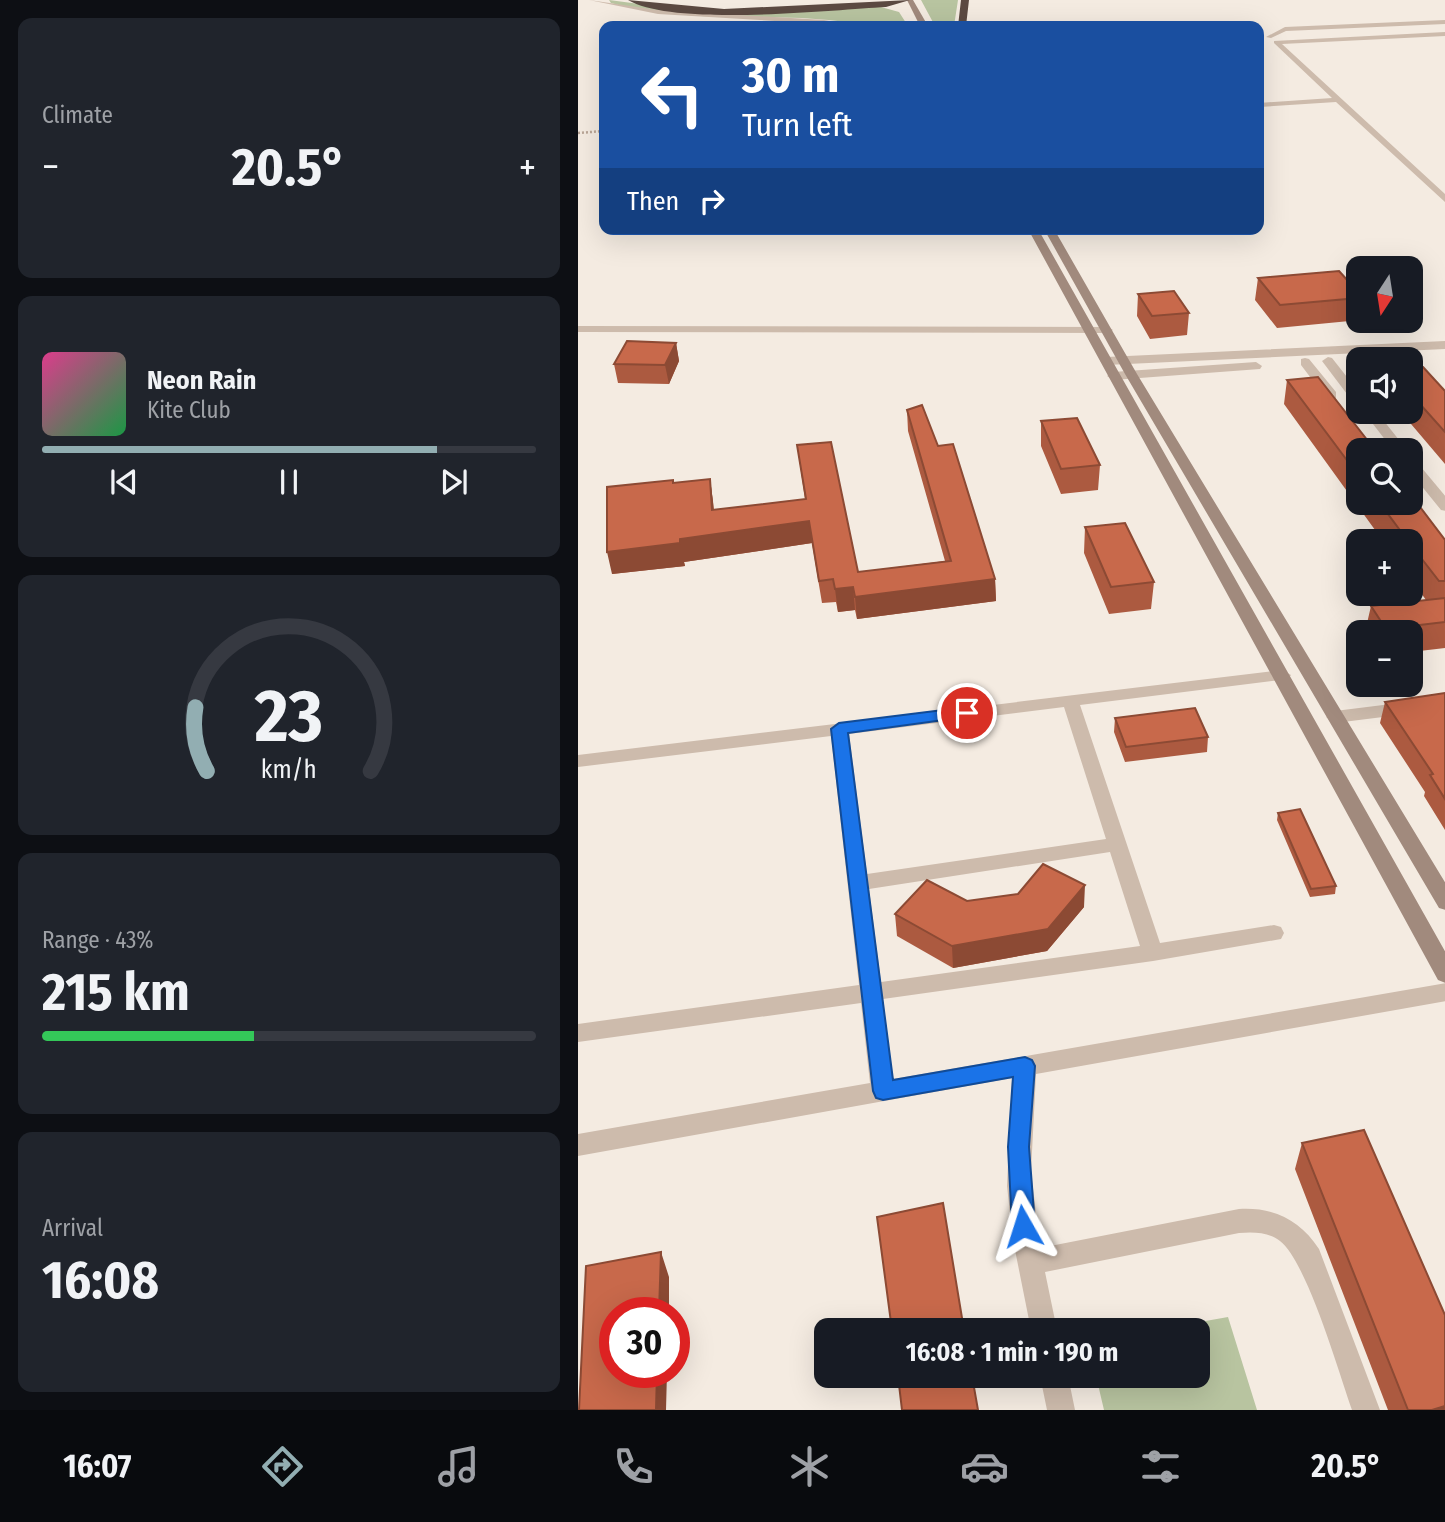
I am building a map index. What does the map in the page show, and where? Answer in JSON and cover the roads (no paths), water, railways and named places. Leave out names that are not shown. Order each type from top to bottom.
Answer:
[{"type":"highway","points":[[632,0],[666,6],[722,10],[886,4],[906,0]]},
{"type":"highway","points":[[682,0],[728,5],[855,0]]},
{"type":"highway","points":[[963,21],[965,0]]},
{"type":"highway","points":[[886,4],[908,11]]},
{"type":"main road","points":[[906,0],[913,21]]},
{"type":"main road","points":[[906,0],[921,21]]},
{"type":"main road","points":[[1035,235],[1090,332],[1119,368],[1336,717],[1445,902]]},
{"type":"main road","points":[[1053,235],[1108,330],[1119,368],[1445,974]]},
{"type":"street","points":[[1119,368],[1445,345]]},
{"type":"street","points":[[1423,357],[1445,356]]},
{"type":"street","points":[[1119,368],[1346,360]]},
{"type":"street","points":[[1328,361],[1346,384]]},
{"type":"street","points":[[1305,362],[1339,406]]},
{"type":"street","points":[[1379,424],[1390,438]]},
{"type":"street","points":[[1423,479],[1445,507]]},
{"type":"street","points":[[578,761],[1282,675]]},
{"type":"street","points":[[1070,700],[1153,953]]},
{"type":"street","points":[[1336,717],[1445,703]]},
{"type":"street","points":[[839,729],[883,1091]]},
{"type":"street","points":[[858,883],[1117,844]]},
{"type":"street","points":[[578,1033],[1153,953],[1274,933]]},
{"type":"street","points":[[578,1145],[1445,992]]},
{"type":"street","points":[[1025,1066],[1018,1147],[1019,1185],[1042,1318]]},
{"type":"street","points":[[1030,1262],[1239,1221],[1256,1219],[1272,1222],[1288,1230],[1301,1242],[1310,1258],[1366,1410]]},
{"type":"street","points":[[1056,1388],[1061,1410]]},
{"type":"lane","points":[[592,0],[655,14],[809,21]]},
{"type":"lane","points":[[1267,40],[1285,29],[1445,22]]},
{"type":"lane","points":[[1267,40],[1445,34]]},
{"type":"lane","points":[[1267,40],[1445,200]]},
{"type":"lane","points":[[1264,105],[1336,100]]},
{"type":"lane","points":[[578,329],[1108,330]]}]
